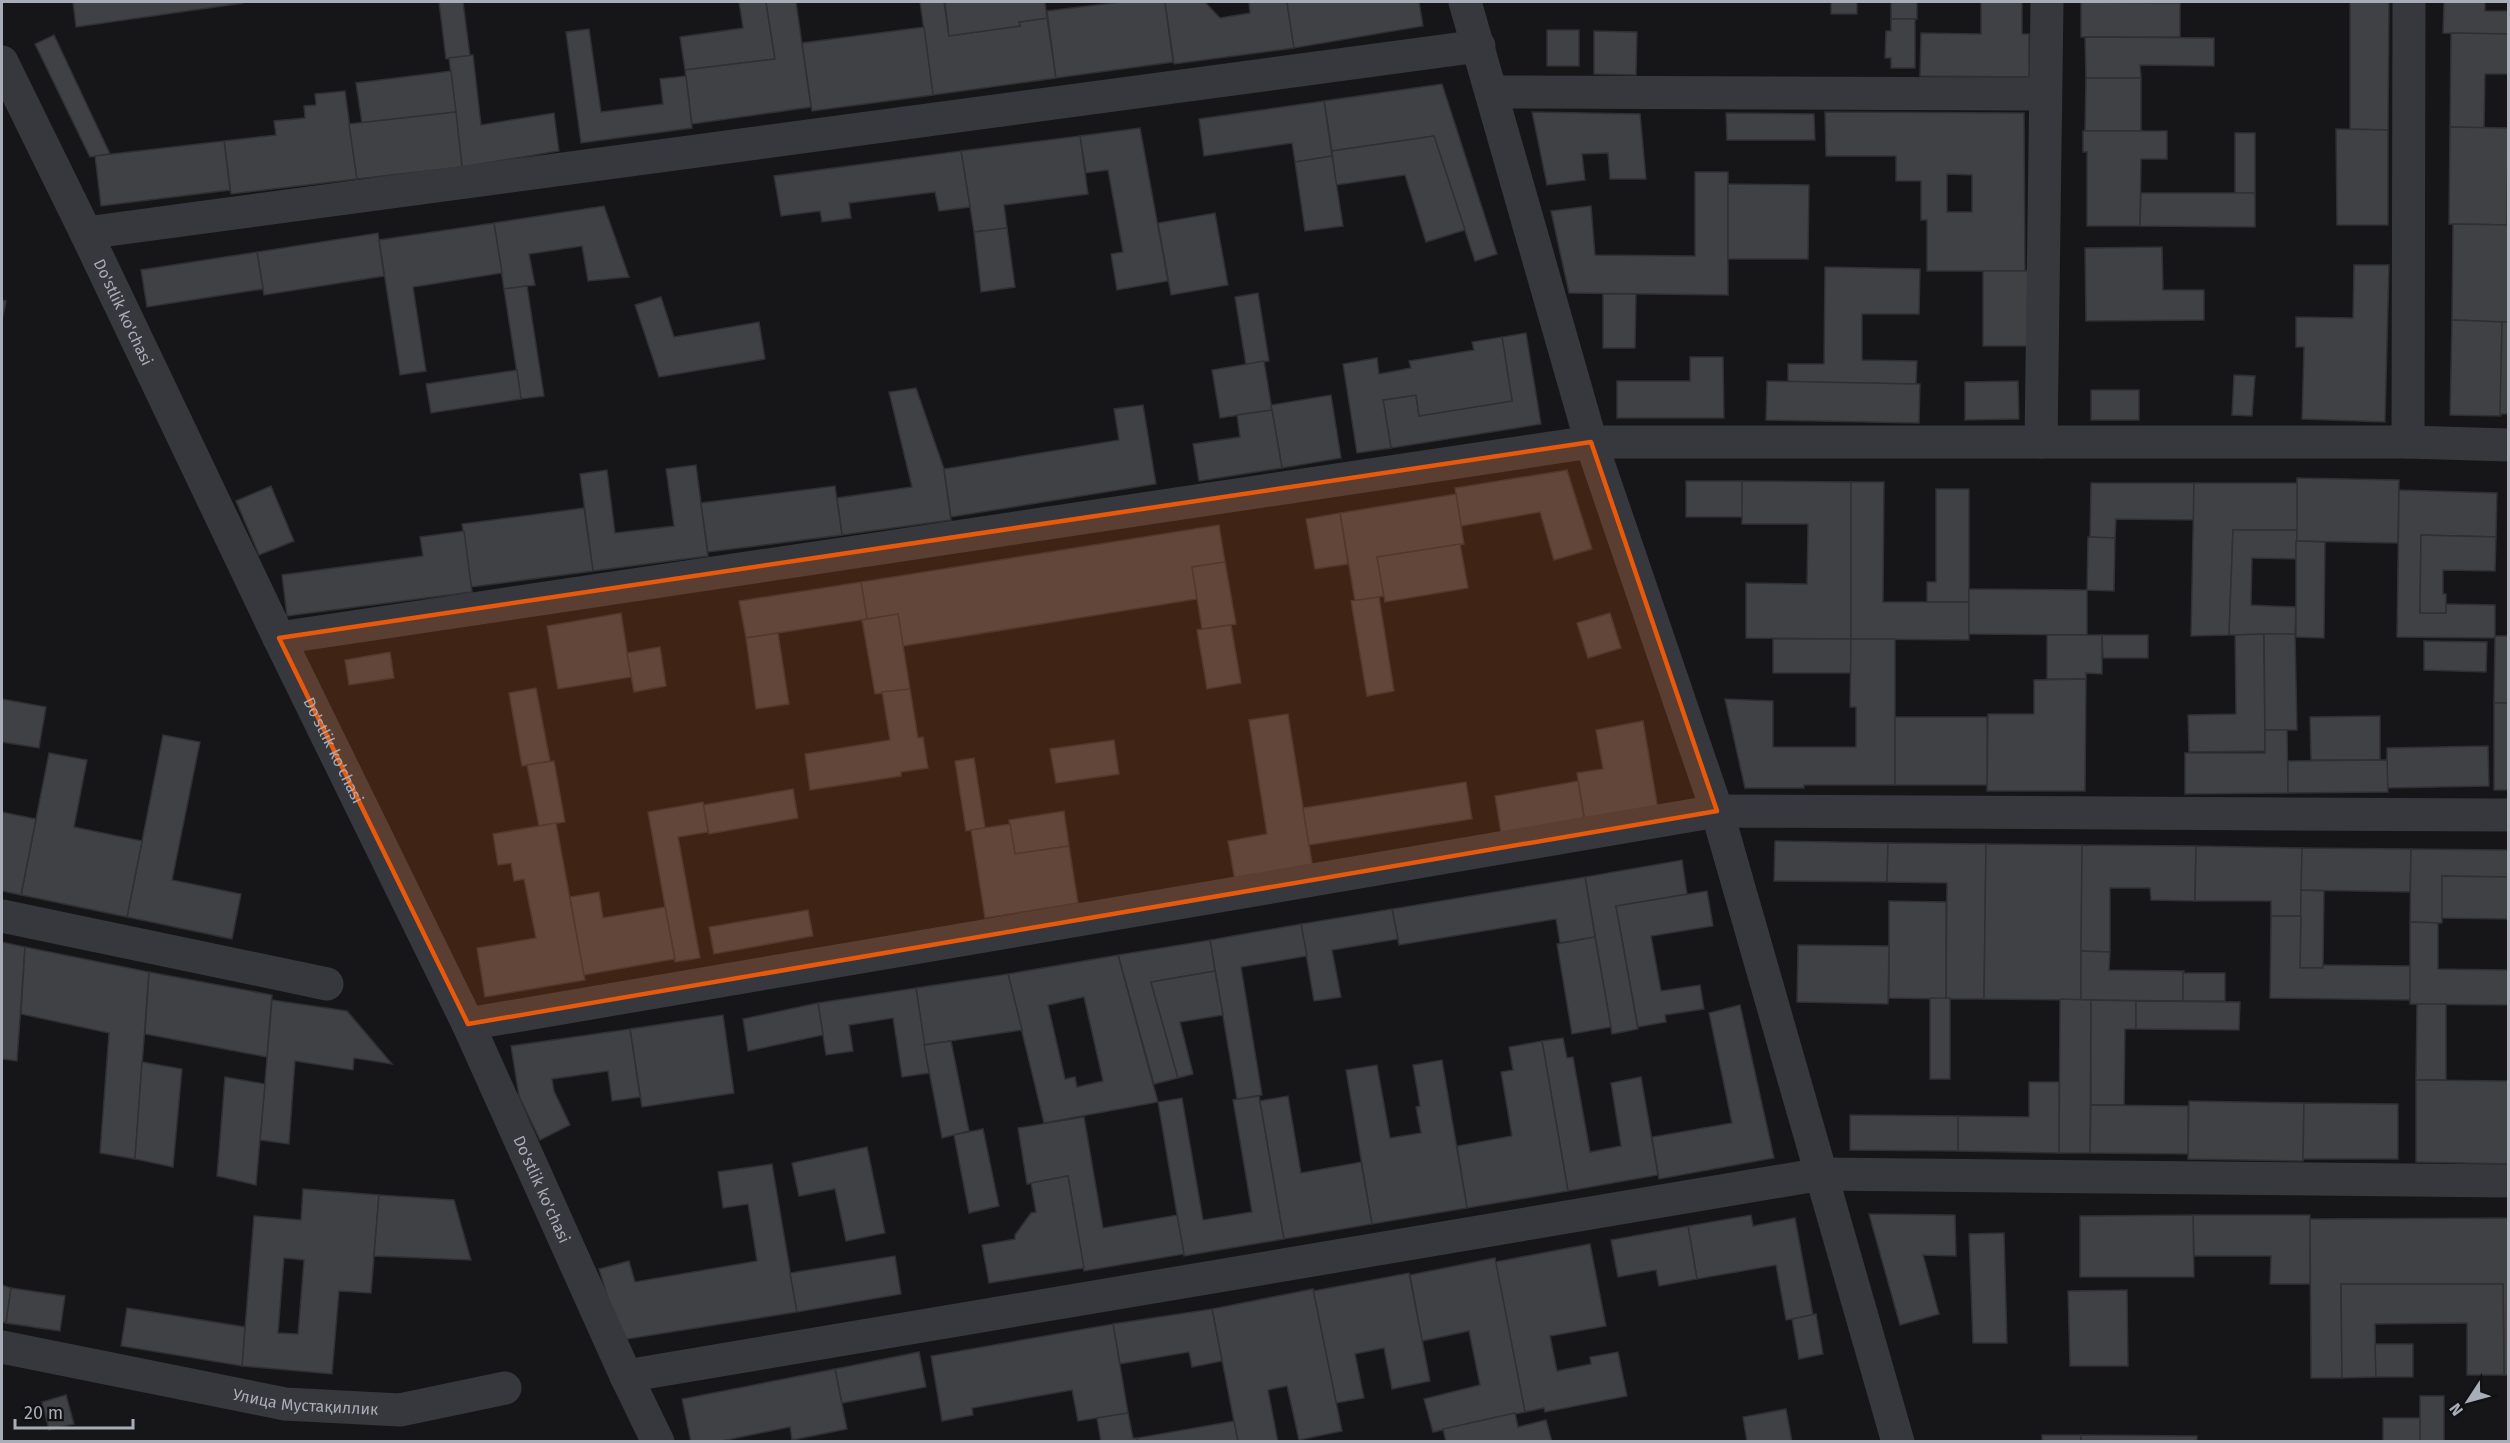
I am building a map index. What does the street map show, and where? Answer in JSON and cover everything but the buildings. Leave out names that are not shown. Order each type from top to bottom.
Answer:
[{"type":"street","points":[[1465,2],[1592,442],[1717,811],[1898,1442]]},
{"type":"street","points":[[2041,442],[2047,2]]},
{"type":"street","points":[[2408,442],[2409,2]]},
{"type":"street","points":[[86,233],[1479,46]]},
{"type":"street","name":"Do'stlik ko'chasi","points":[[2,62],[279,638],[468,1024],[626,1376],[658,1442]]},
{"type":"street","points":[[1492,92],[2045,94]]},
{"type":"street","points":[[279,638],[1592,442],[2408,442],[2508,445]]},
{"type":"street","points":[[468,1024],[1717,811],[2508,815]]},
{"type":"street","points":[[2,916],[327,984]]},
{"type":"street","points":[[626,1376],[1822,1174],[2508,1180]]},
{"type":"street","name":"Улица Мустақиллик","points":[[2,1347],[285,1404],[400,1410],[505,1388]]},
{"type":"highlighted area","points":[[1591,442],[1717,811],[468,1024],[279,638]]}]
